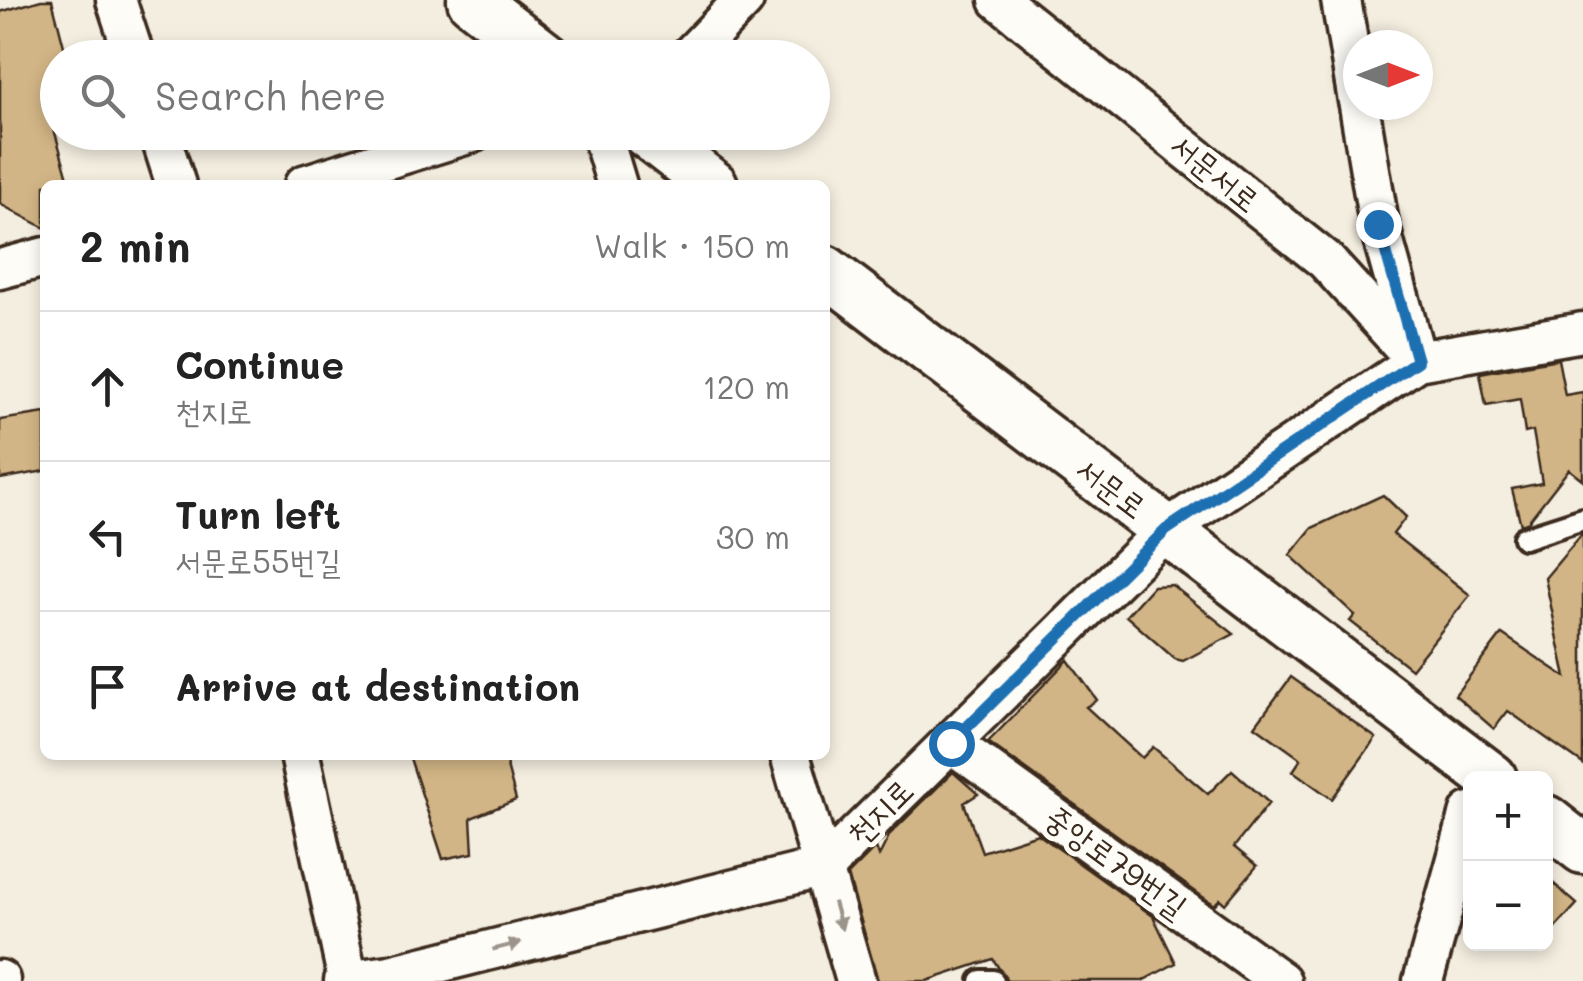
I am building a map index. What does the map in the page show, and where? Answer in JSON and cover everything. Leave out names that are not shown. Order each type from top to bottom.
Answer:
[{"type":"street","points":[[116,0],[128,40]]},
{"type":"street","points":[[472,0],[523,40]]},
{"type":"street","points":[[705,40],[744,0]]},
{"type":"street","name":"서문서로","points":[[999,0],[1326,261],[1417,361]]},
{"type":"street","points":[[1341,0],[1346,30]]},
{"type":"street","points":[[1361,120],[1378,224],[1417,361]]},
{"type":"street","points":[[165,150],[174,180]]},
{"type":"street","points":[[320,180],[416,150]]},
{"type":"street","points":[[606,150],[615,180]]},
{"type":"street","points":[[668,150],[707,180]]},
{"type":"street","points":[[0,268],[40,258]]},
{"type":"street","name":"서문로","points":[[830,274],[1166,530],[1465,771]]},
{"type":"street","name":"천지로","points":[[346,981],[390,975],[824,867],[1166,530],[1417,361],[1583,332]]},
{"type":"street","name":"중앙로79번길","points":[[951,743],[1281,981]]},
{"type":"street","points":[[301,760],[346,981]]},
{"type":"street","points":[[792,760],[856,981]]},
{"type":"street","points":[[1553,825],[1583,849]]},
{"type":"street","points":[[1423,981],[1463,848]]},
{"type":"lane","points":[[1524,538],[1583,519]]},
{"type":"lane","points":[[981,981],[993,981]]},
{"type":"building","points":[[52,0],[62,40],[40,40],[40,150],[60,150],[69,180],[40,180],[40,225],[0,204],[0,12]]},
{"type":"building","points":[[1558,359],[1565,395],[1583,392],[1583,480],[1569,469],[1527,523],[1521,525],[1512,489],[1542,483],[1533,431],[1525,433],[1520,399],[1486,405],[1480,373]]},
{"type":"building","points":[[40,414],[40,472],[0,479],[0,420]]},
{"type":"building","points":[[1383,495],[1406,517],[1393,534],[1470,595],[1411,669],[1350,621],[1355,615],[1290,555],[1312,528]]},
{"type":"building","points":[[1583,533],[1583,764],[1508,711],[1494,729],[1455,695],[1502,634],[1566,677],[1545,578]]},
{"type":"building","points":[[1172,585],[1234,634],[1183,661],[1175,659],[1126,616],[1153,586]]},
{"type":"building","points":[[1068,660],[1097,700],[1086,707],[1142,758],[1153,747],[1208,794],[1232,770],[1269,803],[1234,847],[1257,866],[1225,904],[1220,899],[1214,905],[988,742]]},
{"type":"building","points":[[1291,677],[1376,738],[1332,799],[1293,771],[1301,759],[1255,726]]},
{"type":"building","points":[[411,760],[505,760],[516,800],[471,818],[473,853],[443,859]]},
{"type":"building","points":[[953,772],[978,794],[964,803],[982,852],[1038,834],[1153,916],[1176,963],[1142,981],[1007,981],[993,959],[927,981],[878,981],[848,875],[876,847],[879,856],[890,834]]},
{"type":"building","points":[[1553,883],[1577,904],[1553,930]]},
{"type":"route","points":[[951,743],[1166,530],[1417,361],[1378,224]]}]
